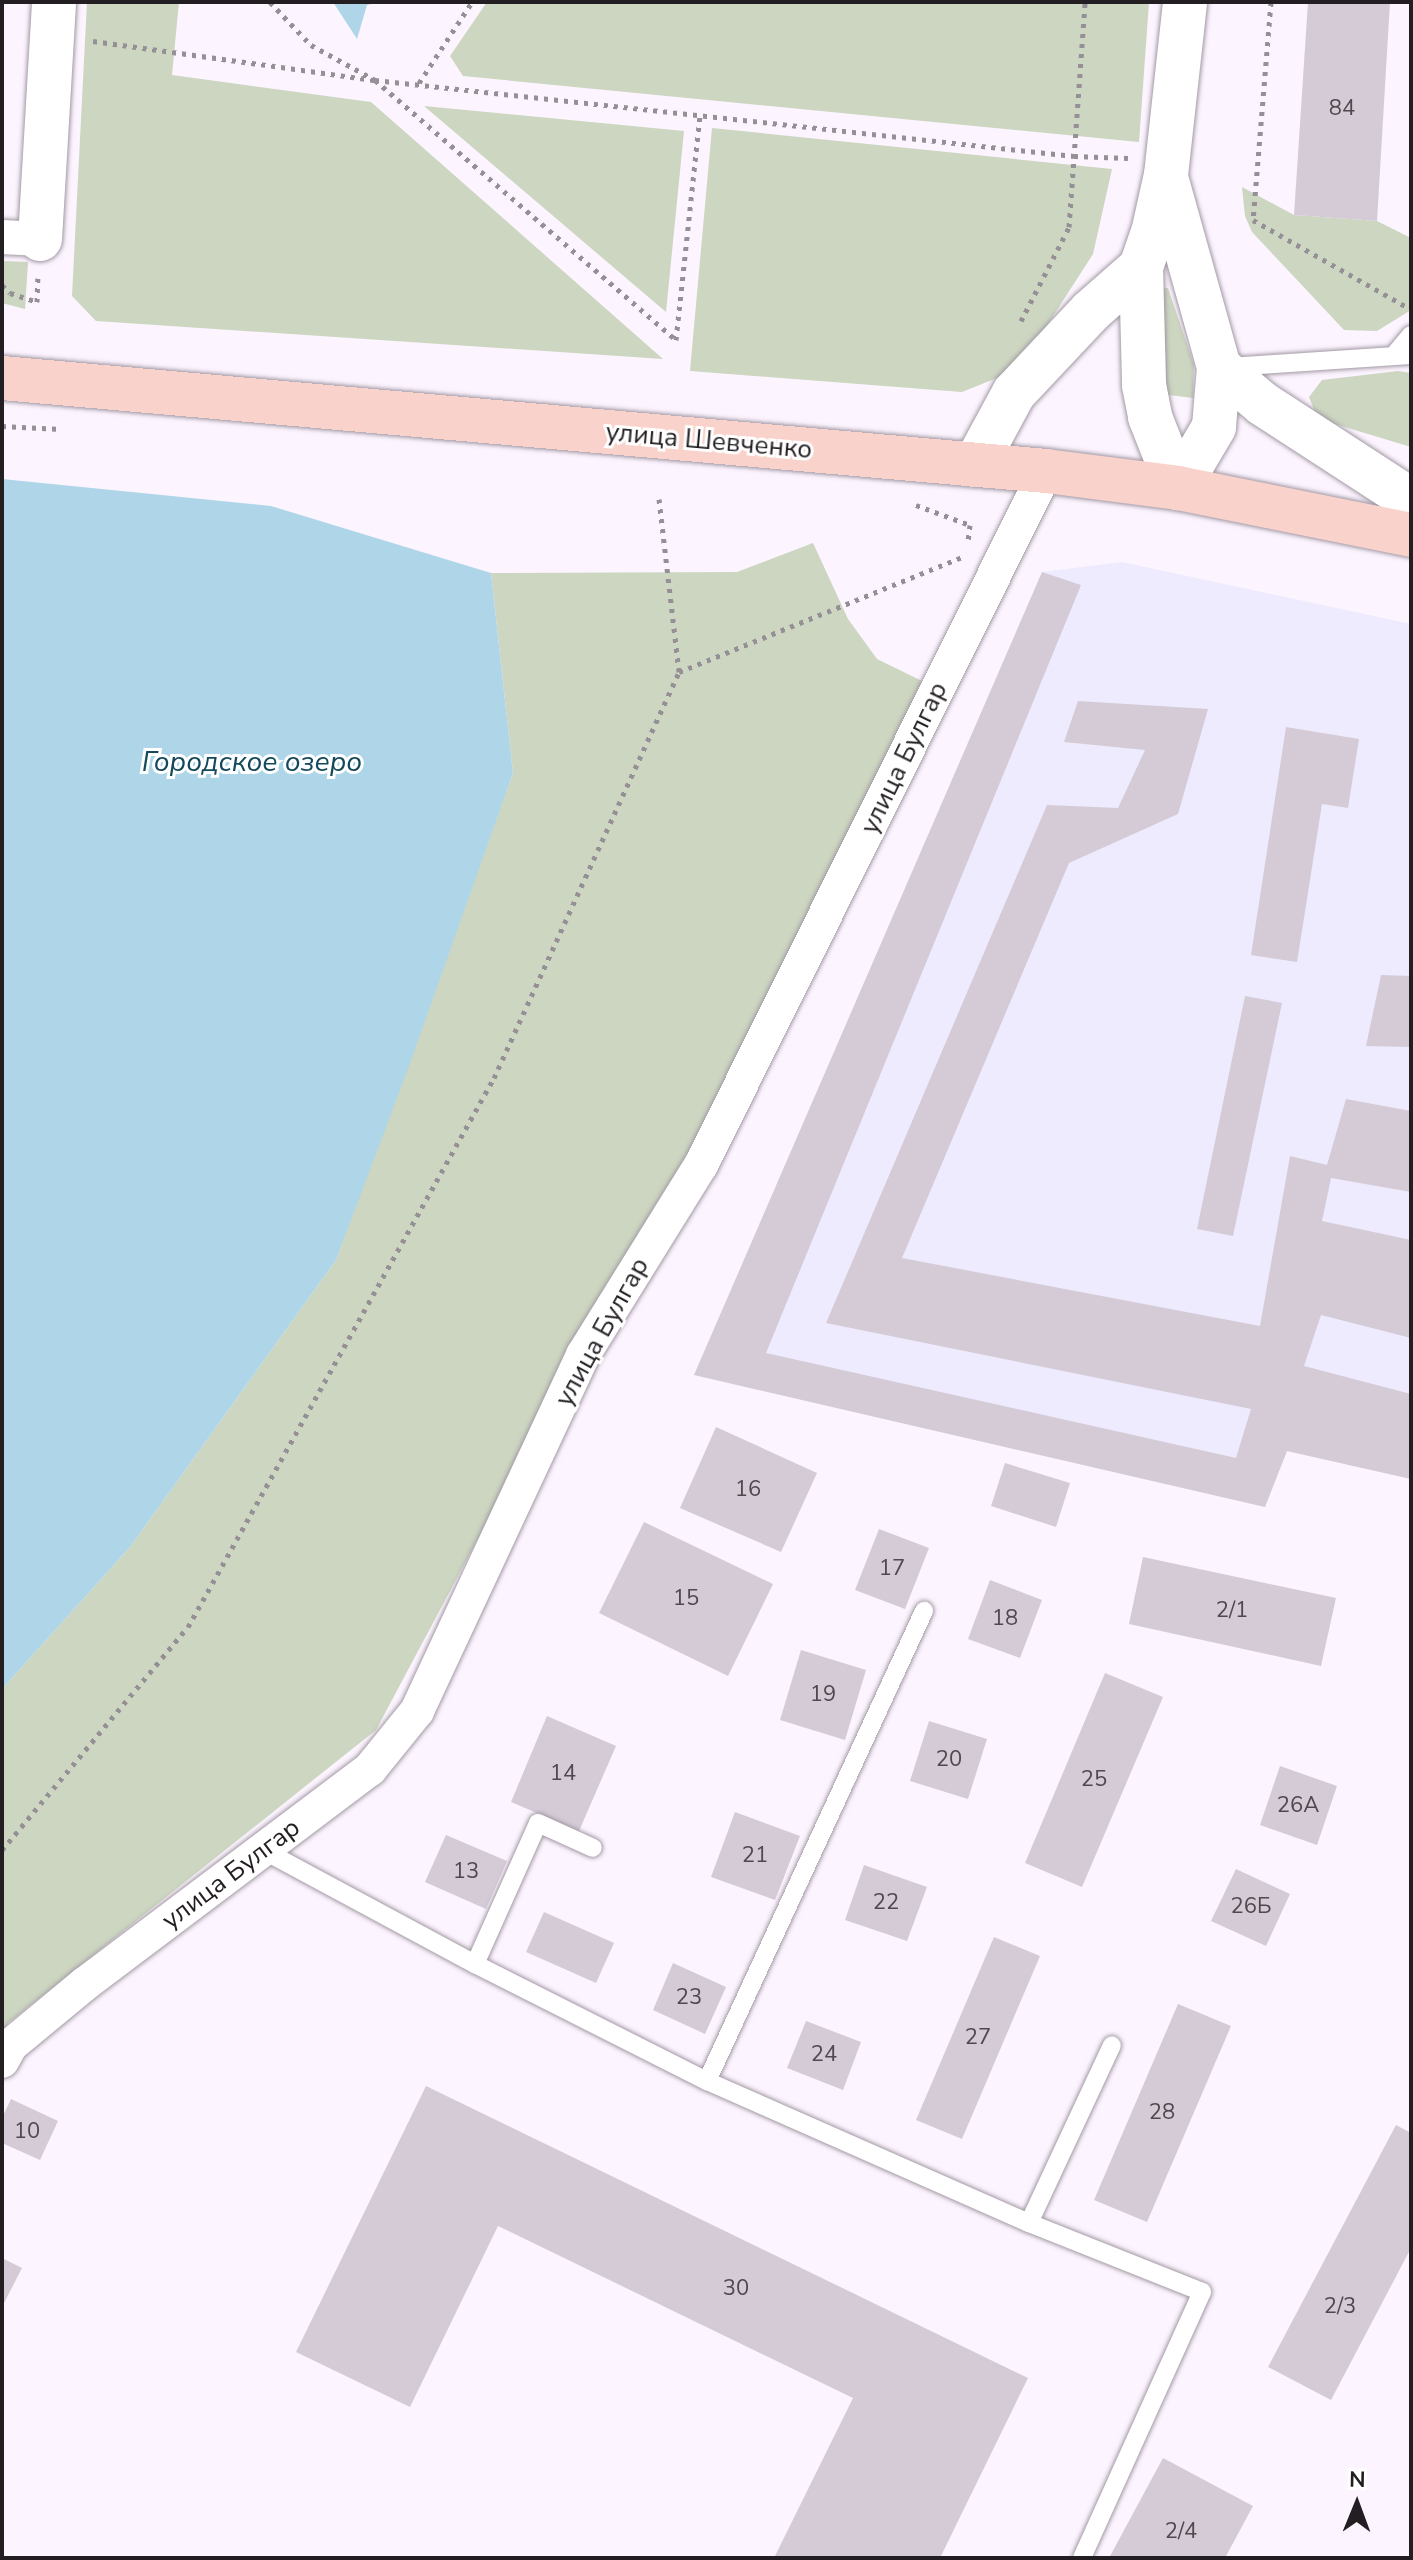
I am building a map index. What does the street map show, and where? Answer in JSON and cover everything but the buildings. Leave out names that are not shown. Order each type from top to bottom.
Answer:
[{"type":"main road","name":"улица Шевченко","points":[[2,378],[1046,471],[1178,488],[1411,535]]},
{"type":"street","points":[[1178,488],[1150,417],[1144,385],[1141,267],[1153,167],[1185,2]]},
{"type":"street","points":[[21,238],[53,19]]},
{"type":"street","points":[[1153,167],[1219,367],[1214,427],[1178,488]]},
{"type":"street","points":[[975,465],[1014,393],[1091,311],[1141,267]]},
{"type":"street","points":[[1219,367],[1263,404],[1411,500]]},
{"type":"street","name":"улица Булгар","points":[[2,2061],[11,2045],[86,1983],[370,1769],[417,1711],[583,1355],[701,1165],[1046,471]]},
{"type":"lane","points":[[1219,367],[1403,355],[1411,335]]},
{"type":"lane","points":[[707,2081],[924,1611]]},
{"type":"lane","points":[[475,1964],[538,1823],[593,1848]]},
{"type":"lane","points":[[263,1850],[475,1964],[707,2081],[1029,2223],[1202,2292],[1082,2558]]},
{"type":"lane","points":[[1029,2223],[1112,2045]]},
{"type":"path","points":[[270,2],[311,45],[375,80],[676,340],[700,116]]},
{"type":"path","points":[[419,83],[472,2]]},
{"type":"path","points":[[1019,325],[1069,227],[1085,2]]},
{"type":"path","points":[[1271,2],[1253,220],[1411,310]]},
{"type":"path","points":[[53,19],[375,80],[1153,167]]},
{"type":"path","points":[[2,285],[10,293],[37,302]]},
{"type":"path","points":[[2,1850],[188,1627],[494,1078],[679,672],[659,499]]},
{"type":"path","points":[[679,672],[1009,541]]},
{"type":"shaded area","points":[[1122,562],[1411,624],[1411,1479],[1287,1451],[1265,1507],[694,1375],[1042,572]]},
{"type":"green space","points":[[87,2],[179,2],[172,75],[371,102],[663,359],[96,321],[72,296]]},
{"type":"green space","points":[[487,2],[1149,2],[1139,142],[463,76],[450,56]]},
{"type":"green space","points":[[424,106],[684,131],[666,312]]},
{"type":"green space","points":[[712,128],[1112,169],[1093,254],[1019,369],[962,392],[690,371]]},
{"type":"green space","points":[[1242,187],[1294,215],[1377,221],[1411,238],[1411,310],[1377,331],[1344,330],[1252,232],[1245,216]]},
{"type":"green space","points":[[2,261],[28,262],[25,309],[2,303]]},
{"type":"green space","points":[[1168,288],[1194,365],[1193,398],[1161,394],[1154,289]]},
{"type":"green space","points":[[1398,371],[1411,373],[1411,447],[1325,421],[1315,412],[1309,397],[1322,380]]},
{"type":"green space","points":[[813,543],[848,619],[877,659],[922,681],[716,1115],[565,1375],[376,1730],[8,2023],[2,2033],[2,1689],[130,1547],[336,1260],[513,773],[491,573],[737,572]]},
{"type":"water","points":[[333,2],[379,2],[367,5],[357,39]]},
{"type":"water","name":"Городское озеро","points":[[2,479],[271,506],[491,573],[513,773],[336,1260],[130,1547],[2,1689]]}]
